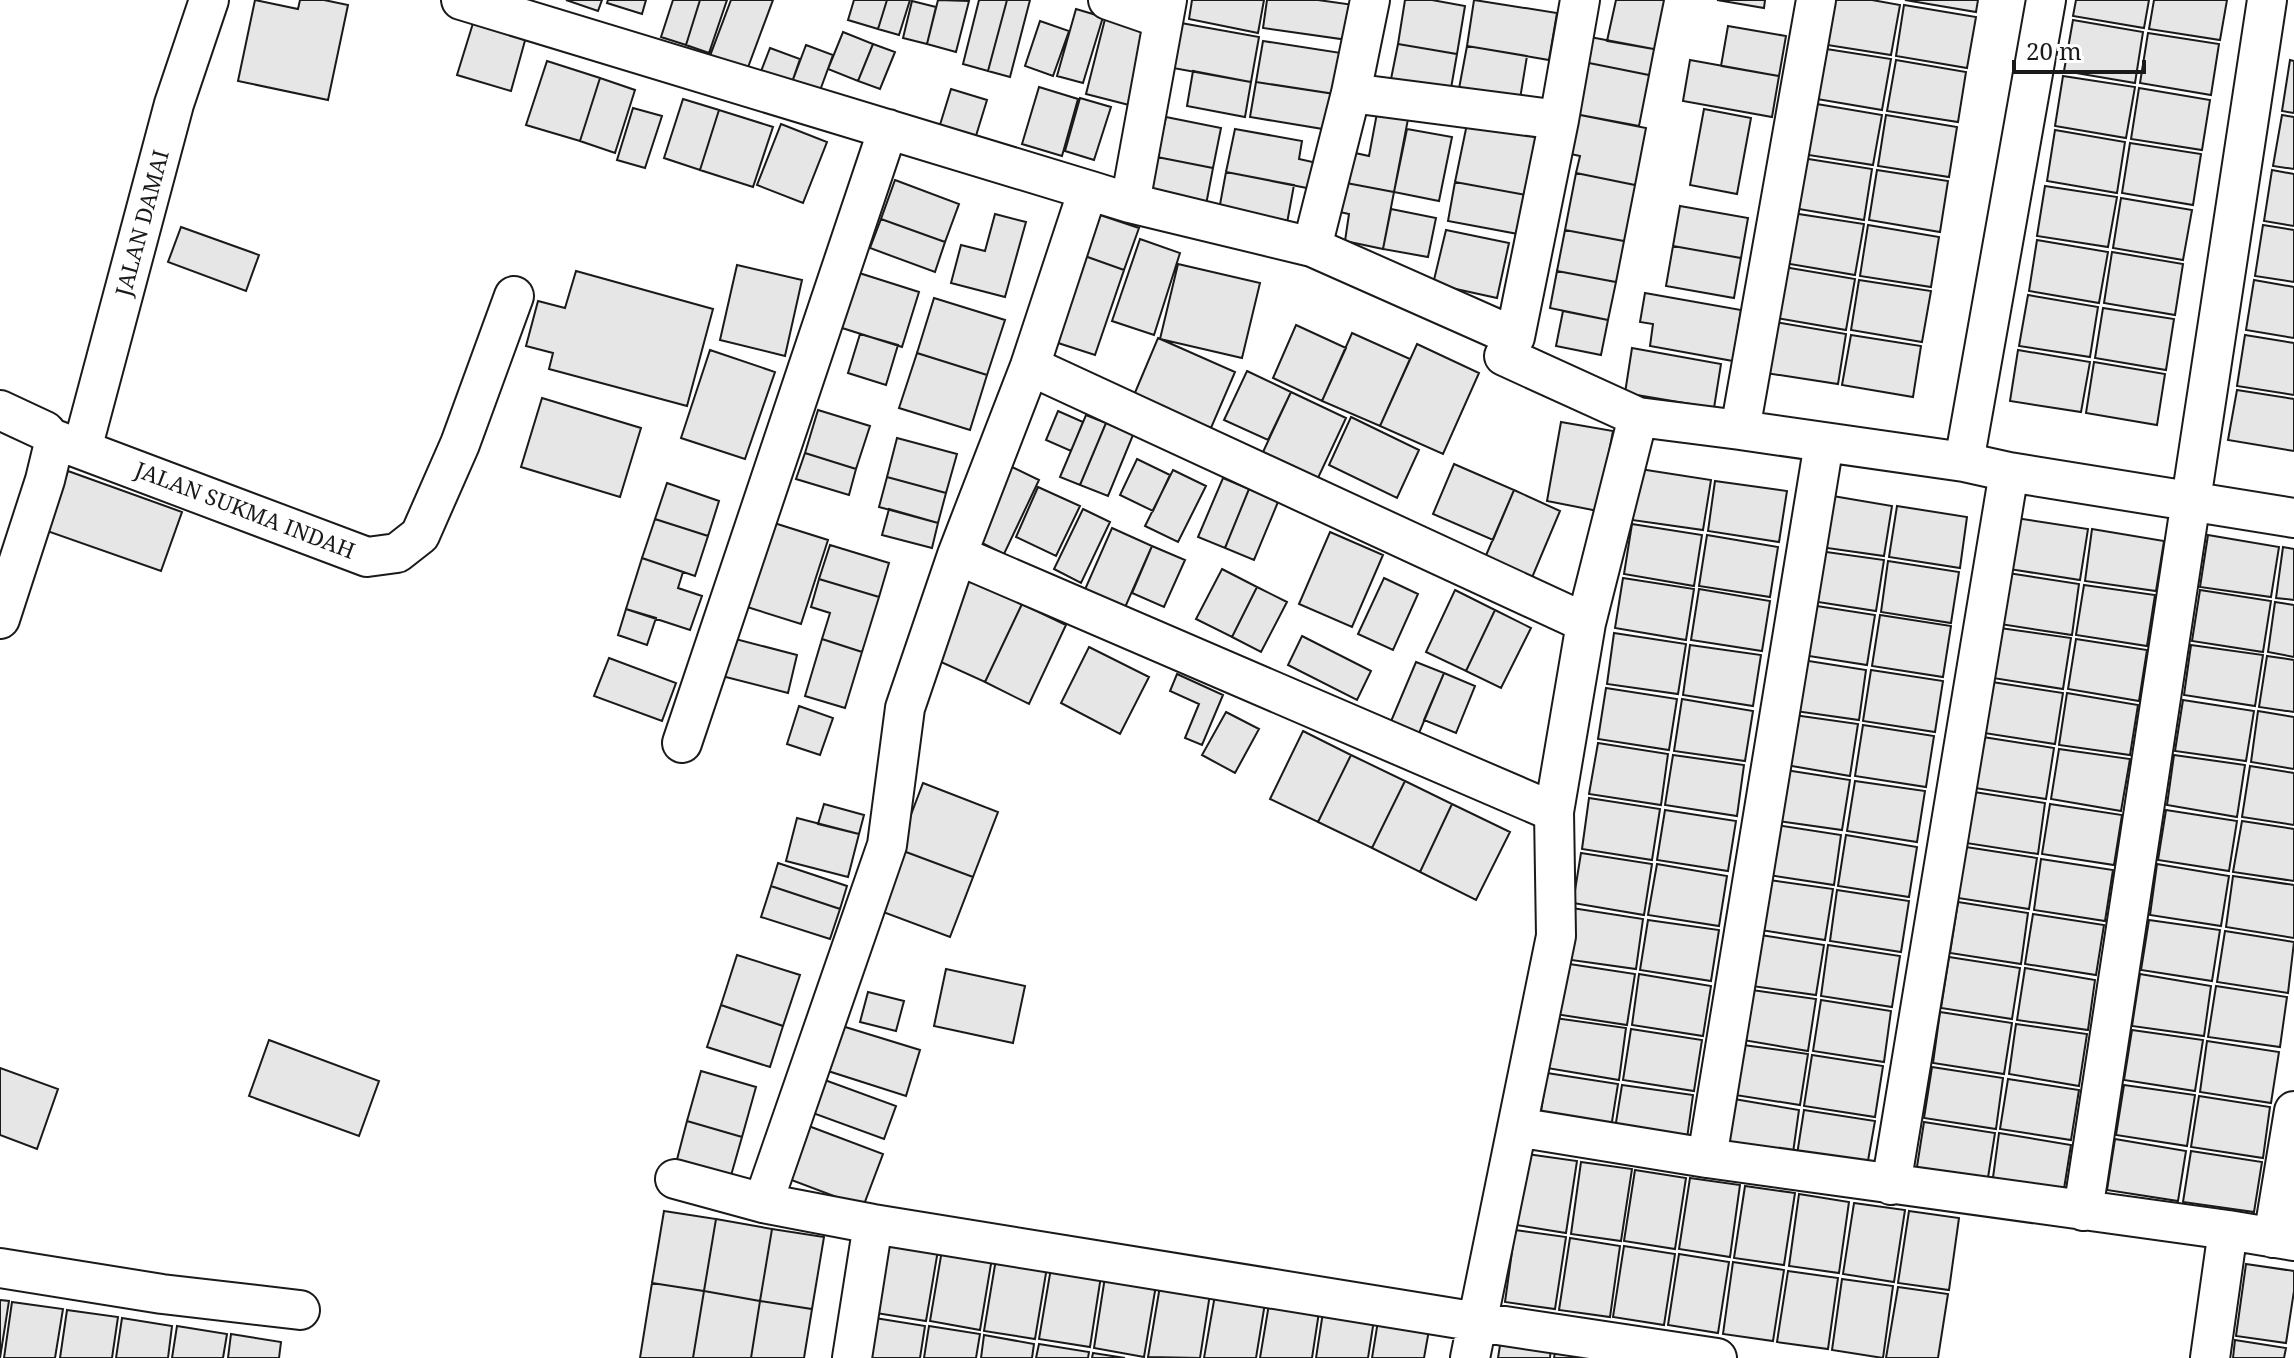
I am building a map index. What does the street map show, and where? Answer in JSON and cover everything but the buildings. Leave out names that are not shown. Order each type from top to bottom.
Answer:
[{"type":"street","name":"JALAN DAMAI","points":[[0,619],[53,447],[66,443],[209,0]]},
{"type":"street","points":[[461,0],[1130,203],[1312,247],[1515,337],[1580,0]]},
{"type":"street","points":[[1108,0],[1165,10],[1130,203]]},
{"type":"street","points":[[1312,247],[1351,93],[1370,0]]},
{"type":"street","points":[[1740,430],[1816,0]]},
{"type":"street","points":[[1964,462],[2046,0]]},
{"type":"street","points":[[2083,1211],[2267,0]]},
{"type":"street","points":[[1351,93],[1559,120]]},
{"type":"street","points":[[682,743],[888,129]]},
{"type":"street","points":[[763,1203],[887,845],[905,708],[957,555],[1030,366],[1088,190]]},
{"type":"street","name":"JALAN SUKMA INDAH","points":[[0,410],[66,443],[367,557],[397,553],[420,535],[460,444],[514,296]]},
{"type":"street","points":[[1504,356],[1638,417],[1964,462],[2191,503],[2294,518]]},
{"type":"street","points":[[1030,366],[1586,623]]},
{"type":"street","points":[[1474,1340],[1556,936],[1554,812],[1586,623],[1638,417]]},
{"type":"street","points":[[1707,1158],[1824,443]]},
{"type":"street","points":[[1891,1185],[2009,472]]},
{"type":"street","points":[[957,555],[1554,812]]},
{"type":"street","points":[[1517,1127],[1707,1158],[2283,1240],[2294,1111]]},
{"type":"street","points":[[675,1179],[763,1203],[1474,1340],[1717,1358]]},
{"type":"street","points":[[852,1358],[873,1224]]},
{"type":"street","points":[[2210,1358],[2228,1230]]},
{"type":"street","points":[[0,1268],[162,1294],[300,1310]]}]
